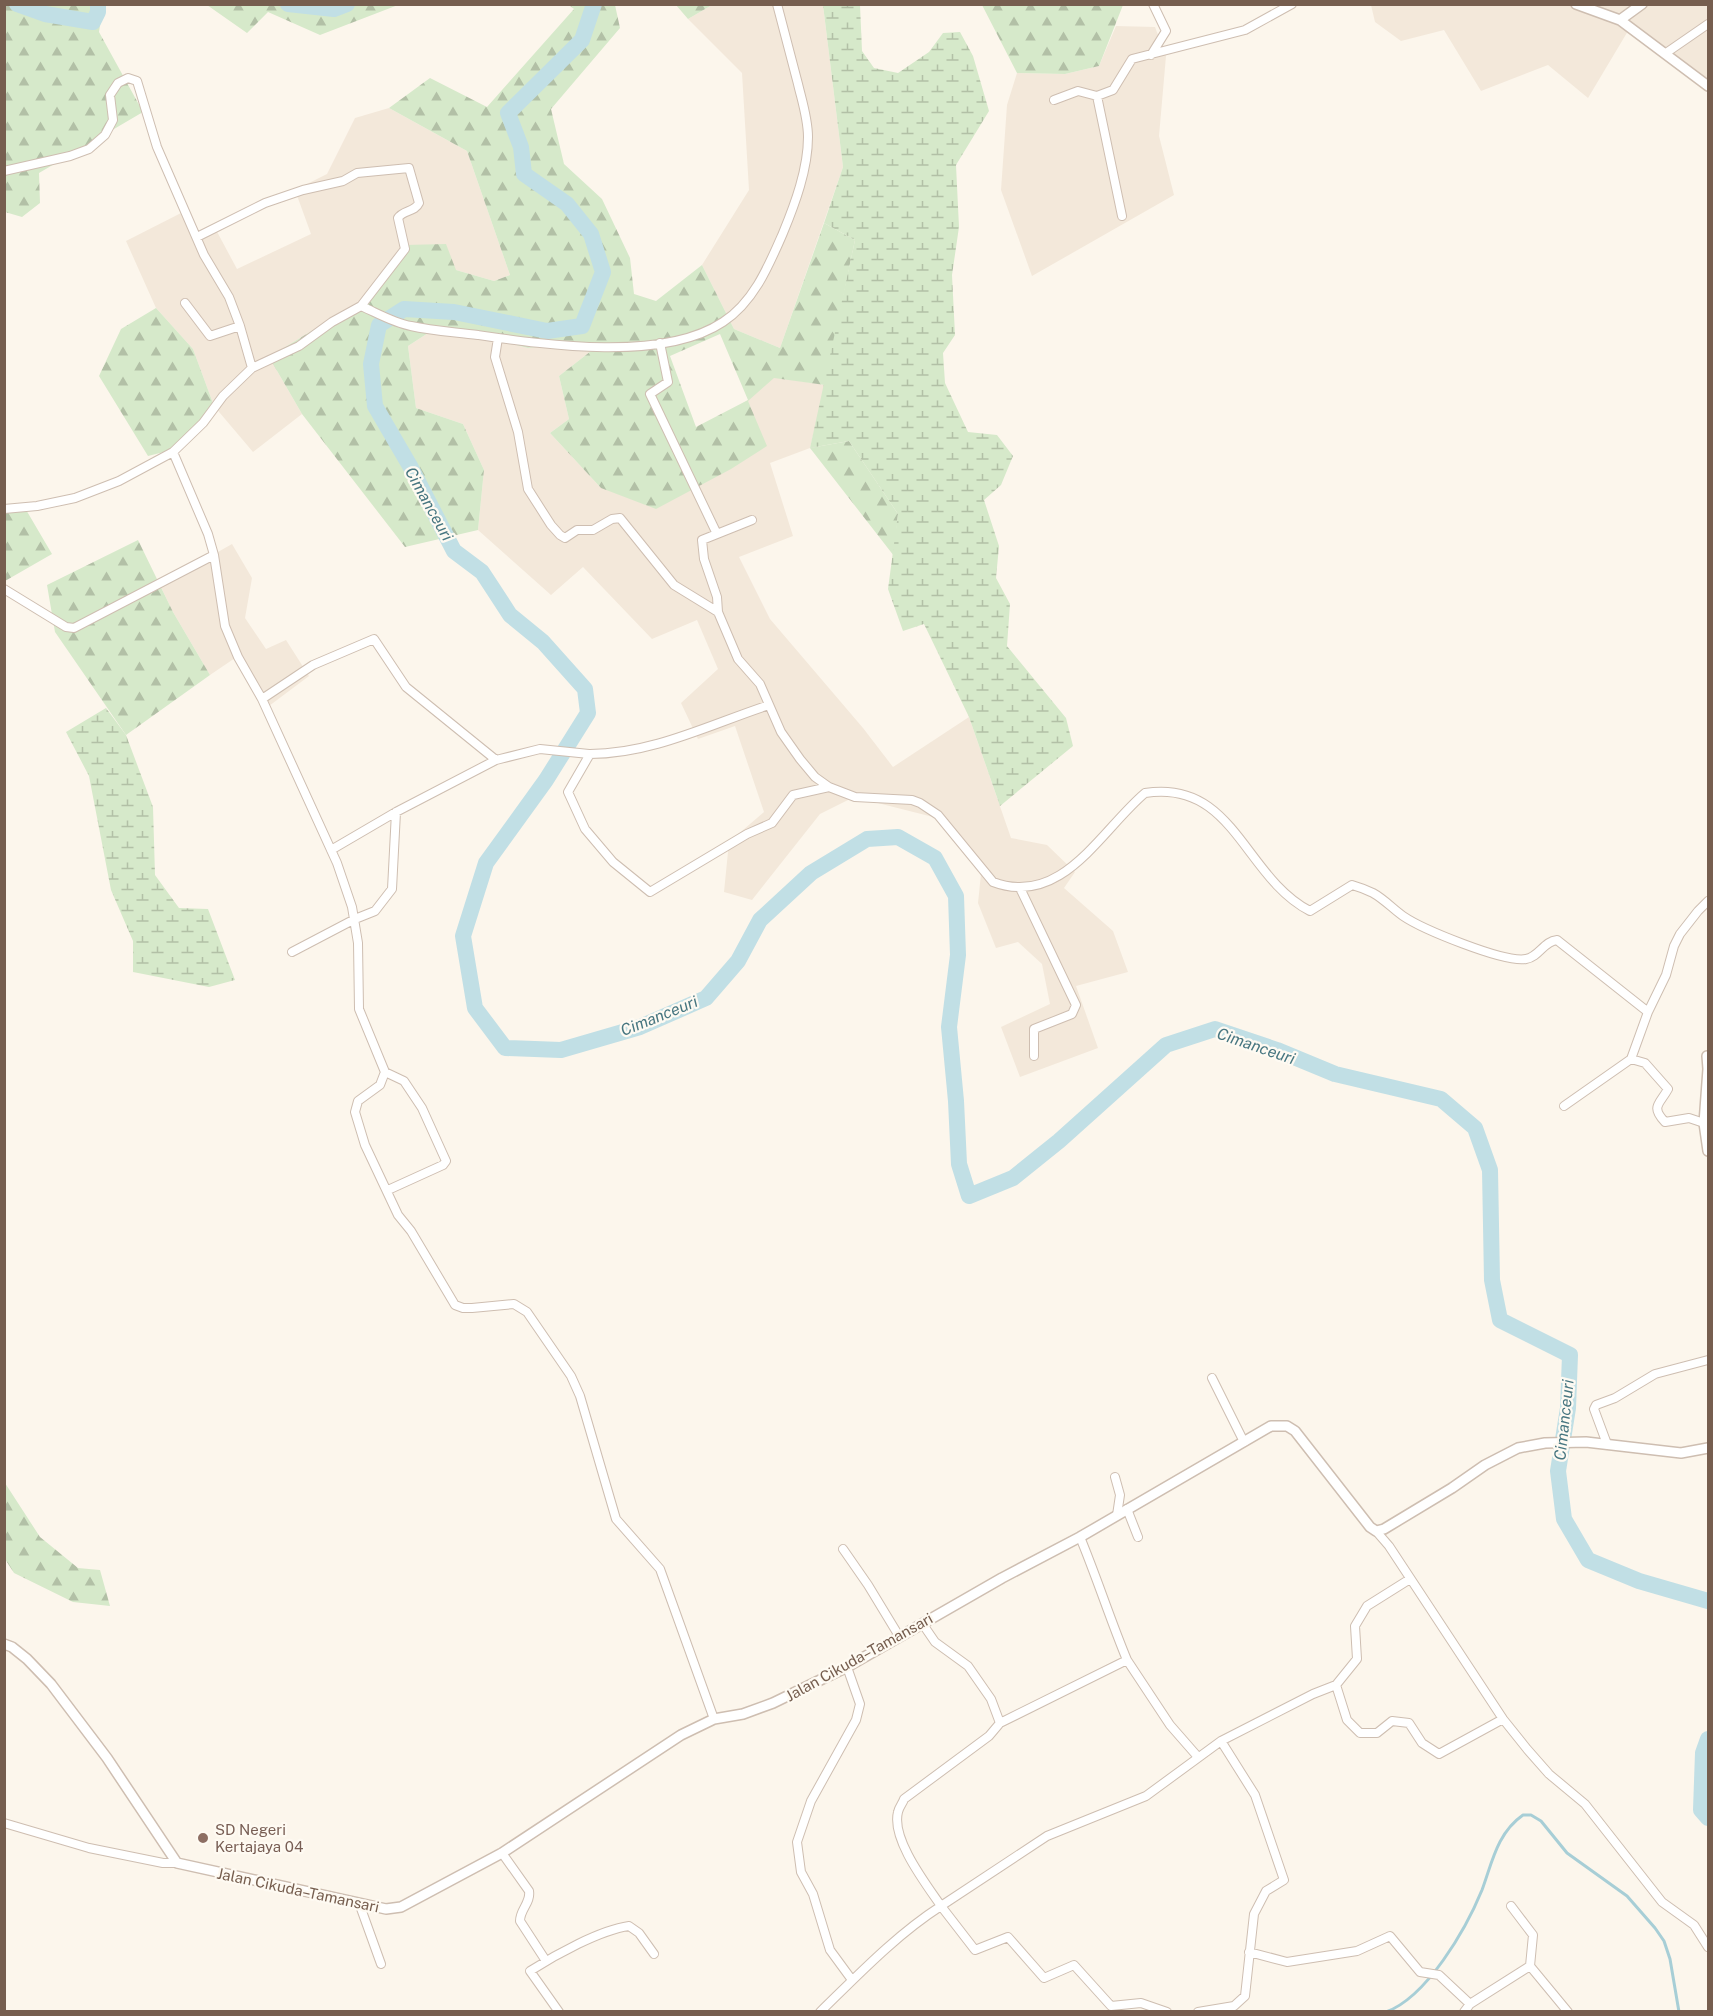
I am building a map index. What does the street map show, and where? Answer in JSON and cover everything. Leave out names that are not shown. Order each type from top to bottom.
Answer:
[{"type":"street","points":[[360,306],[409,326],[589,348],[621,348],[660,343],[702,333],[722,323],[737,312],[750,296],[770,263],[790,216],[807,156],[806,116],[777,4]]},
{"type":"street","points":[[1151,55],[1166,31],[1153,4]]},
{"type":"street","points":[[1054,100],[1077,91],[1097,96],[1113,90],[1132,59],[1245,30],[1292,4]]},
{"type":"street","points":[[1576,4],[1620,20],[1708,86]]},
{"type":"street","points":[[1620,20],[1642,4]]},
{"type":"street","points":[[1666,53],[1708,24]]},
{"type":"street","points":[[4,171],[70,156],[89,149],[105,135],[114,120],[110,95],[118,83],[128,78],[137,81],[157,147],[181,205],[204,255],[230,297],[252,368]]},
{"type":"street","points":[[1097,96],[1122,216]]},
{"type":"street","points":[[4,509],[37,506],[75,498],[119,481],[173,452],[203,423],[223,396],[252,368],[299,346],[332,322],[360,306],[405,249],[398,218],[400,214],[416,208],[418,203],[409,168],[357,173],[343,182],[303,190],[264,203],[197,237]]},
{"type":"street","points":[[185,303],[210,336],[240,326]]},
{"type":"street","points":[[498,338],[495,357],[518,432],[528,489],[551,525],[565,538],[577,530],[593,530],[612,519],[620,518],[651,553],[674,585],[718,612]]},
{"type":"street","points":[[660,343],[668,382],[650,394],[717,534]]},
{"type":"street","points":[[173,452],[208,534],[214,555],[225,626],[238,657],[262,699],[337,863],[355,919],[358,943],[359,1009],[385,1072],[404,1081],[422,1108],[446,1161],[443,1165],[388,1190]]},
{"type":"street","points":[[752,520],[702,540],[704,559],[717,597],[718,612],[738,659],[760,684],[781,732],[815,777],[829,787],[855,797],[912,800],[938,815],[993,882],[1020,888],[1044,883],[1073,867],[1145,793],[1156,791],[1188,796],[1200,800],[1219,814],[1270,880],[1294,903],[1310,911],[1352,885],[1375,894],[1404,917],[1422,927],[1479,950],[1515,959],[1526,959],[1538,954],[1547,944],[1557,940],[1648,1012]]},
{"type":"street","points":[[4,589],[66,627],[74,628],[214,555]]},
{"type":"street","points":[[262,699],[313,665],[374,639],[406,687],[496,760]]},
{"type":"street","points":[[769,705],[727,718],[688,735],[612,754],[590,754],[568,792],[585,830],[614,862],[650,892],[747,834],[771,823],[793,795],[829,787]]},
{"type":"street","points":[[331,850],[396,812],[496,760],[540,749],[589,753]]},
{"type":"street","points":[[292,952],[375,911],[392,889],[396,812]]},
{"type":"street","points":[[1020,888],[1077,1005],[1072,1014],[1034,1029],[1034,1056]]},
{"type":"street","points":[[1564,1106],[1632,1059],[1674,946],[1680,934],[1708,901]]},
{"type":"street","points":[[1708,1056],[1704,1123],[1708,1151]]},
{"type":"street","points":[[1632,1059],[1645,1063],[1668,1089],[1657,1104],[1657,1114],[1665,1122],[1689,1118],[1704,1123]]},
{"type":"street","points":[[385,1072],[380,1085],[358,1101],[355,1112],[365,1144],[398,1215],[411,1231],[455,1305],[463,1308],[514,1304],[527,1312],[571,1376],[580,1396],[616,1520],[660,1569],[714,1719]]},
{"type":"street","points":[[1607,1444],[1594,1409],[1596,1405],[1615,1398],[1655,1374],[1708,1360]]},
{"type":"street","points":[[1212,1378],[1244,1442]]},
{"type":"street","name":"Jalan Cikuda–Tamansari","points":[[177,1863],[386,1909],[401,1907],[502,1853],[681,1735],[714,1719],[742,1714],[773,1703],[847,1667],[922,1623],[1080,1537],[1271,1426],[1287,1426],[1295,1431],[1370,1527],[1376,1531]]},
{"type":"street","points":[[1708,1448],[1681,1454],[1587,1442],[1545,1443],[1518,1448],[1502,1455],[1384,1529],[1376,1531],[1503,1719],[1549,1774],[1585,1804],[1662,1902],[1694,1925],[1708,1947]]},
{"type":"street","points":[[1115,1477],[1120,1495],[1117,1515]]},
{"type":"street","points":[[1127,1509],[1138,1537]]},
{"type":"street","points":[[1080,1537],[1128,1660],[1170,1725],[1198,1757]]},
{"type":"street","points":[[843,1549],[899,1636]]},
{"type":"street","points":[[820,2012],[852,1980],[921,1919],[1047,1836],[1146,1796],[1221,1741],[1312,1694],[1336,1685],[1357,1659],[1355,1626],[1367,1606],[1410,1579]]},
{"type":"street","points":[[922,1623],[935,1642],[968,1666],[991,1699],[1000,1723]]},
{"type":"street","points":[[4,1644],[12,1647],[27,1659],[51,1684],[107,1758],[177,1863]]},
{"type":"street","points":[[1128,1660],[1000,1723],[989,1736],[904,1799],[898,1813],[901,1840],[914,1865],[941,1906],[975,1950],[1008,1937],[1044,1978],[1074,1965],[1112,2006],[1142,2002],[1167,2012]]},
{"type":"street","points":[[847,1667],[860,1704],[856,1719],[810,1801],[797,1842],[801,1872],[813,1894],[830,1950],[852,1980]]},
{"type":"street","points":[[1336,1685],[1347,1720],[1360,1733],[1377,1732],[1392,1721],[1409,1723],[1422,1743],[1440,1754],[1503,1719]]},
{"type":"street","points":[[1198,2012],[1234,2006],[1245,1996],[1254,1914],[1266,1891],[1284,1880],[1255,1795],[1221,1741]]},
{"type":"street","points":[[4,1824],[89,1848],[163,1863],[177,1863]]},
{"type":"street","points":[[502,1853],[529,1891],[530,1898],[519,1921],[546,1961]]},
{"type":"street","points":[[359,1903],[381,1964]]},
{"type":"street","points":[[1511,1906],[1533,1935],[1530,1966],[1568,2012]]},
{"type":"street","points":[[559,2012],[530,1971],[546,1961],[600,1935],[629,1926],[639,1933],[654,1954]]},
{"type":"street","points":[[1249,1952],[1287,1962],[1357,1951],[1390,1936],[1420,1972],[1439,1975],[1470,2004]]},
{"type":"street","points":[[1464,2012],[1470,2004],[1530,1966]]},
{"type":"shaded area","points":[[712,5],[823,5],[843,167],[780,348],[734,329],[702,265],[749,190],[742,73],[688,19]]},
{"type":"shaded area","points":[[1371,5],[1708,5],[1708,87],[1628,31],[1588,98],[1548,65],[1481,91],[1444,30],[1401,41],[1375,22]]},
{"type":"shaded area","points":[[1116,26],[1155,27],[1166,56],[1159,136],[1174,195],[1032,276],[1001,190],[1007,105],[1017,73],[1065,74],[1099,66]]},
{"type":"shaded area","points":[[389,108],[467,151],[510,275],[494,281],[456,270],[362,300],[269,357],[302,414],[253,452],[214,406],[193,349],[156,308],[126,241],[185,211],[199,234],[215,228],[237,269],[311,234],[295,190],[327,174],[355,118]]},
{"type":"shaded area","points":[[439,326],[528,348],[585,342],[591,351],[559,376],[569,419],[550,433],[601,488],[748,400],[774,377],[825,385],[810,448],[770,463],[793,536],[739,557],[770,619],[863,728],[893,767],[969,717],[1011,838],[1047,845],[1075,872],[1064,888],[1113,931],[1128,972],[1076,986],[1098,1048],[1020,1077],[1001,1027],[1050,1004],[1042,964],[1018,942],[996,948],[978,903],[981,874],[941,819],[854,797],[820,814],[752,900],[724,892],[729,842],[764,812],[735,726],[698,739],[681,703],[718,669],[697,620],[652,639],[583,567],[551,595],[478,530],[484,470],[463,424],[416,408],[408,346]]},
{"type":"shaded area","points":[[232,544],[252,578],[245,618],[266,649],[286,640],[309,676],[269,706],[238,656],[210,675],[160,585]]},
{"type":"green space","points":[[4,5],[103,5],[99,32],[143,112],[39,173],[40,203],[22,217],[5,212]]},
{"type":"green space","points":[[207,5],[398,5],[320,35],[268,12],[247,33]]},
{"type":"green space","points":[[569,5],[615,5],[620,28],[551,109],[564,164],[602,199],[630,258],[634,294],[656,301],[702,265],[734,329],[780,348],[824,223],[855,240],[825,385],[774,378],[748,401],[767,446],[731,469],[656,509],[601,488],[550,433],[569,419],[559,376],[591,351],[585,342],[528,348],[439,326],[408,346],[416,408],[463,424],[484,470],[478,530],[405,547],[302,414],[269,357],[362,300],[404,245],[446,244],[456,270],[494,281],[510,275],[467,151],[389,108],[430,78],[487,107],[574,9]],"holes":[[[720,334],[748,400],[696,427],[670,356]]]},
{"type":"green space","points":[[676,5],[712,5],[688,19]]},
{"type":"green space","points":[[823,5],[860,5],[862,51],[874,68],[898,73],[929,52],[943,33],[960,32],[973,56],[989,111],[956,165],[959,227],[952,275],[955,335],[943,353],[945,383],[968,432],[997,435],[1013,456],[1001,485],[984,500],[999,546],[996,578],[1010,604],[1007,646],[1066,718],[1073,746],[1000,806],[969,717],[924,624],[903,631],[888,589],[898,514],[849,441],[810,448],[855,240],[824,223],[843,167]]},
{"type":"green space","points":[[982,5],[1123,5],[1099,66],[1065,74],[1017,73]]},
{"type":"green space","points":[[156,308],[193,349],[214,406],[176,449],[148,456],[99,376],[121,329]]},
{"type":"green space","points":[[849,441],[898,514],[894,556],[810,448]]},
{"type":"green space","points":[[4,508],[25,508],[52,554],[5,581]]},
{"type":"green space","points":[[138,540],[173,612],[210,675],[126,735],[55,632],[47,585]]},
{"type":"green space","points":[[106,708],[126,735],[153,807],[155,875],[179,908],[208,909],[235,980],[209,987],[133,972],[133,941],[111,890],[89,776],[66,732]]},
{"type":"green space","points":[[5,1483],[40,1537],[78,1568],[100,1570],[110,1606],[73,1602],[14,1573],[5,1559]]},
{"type":"waterway","name":"Cimanceuri","points":[[17,4],[45,14],[93,22],[98,12],[98,4]]},
{"type":"waterway","name":"Cimanceuri","points":[[288,4],[334,9],[347,4]]},
{"type":"waterway","name":"Cimanceuri","points":[[594,4],[582,40],[508,113],[521,147],[524,174],[567,204],[591,234],[603,272],[582,326],[547,331],[454,312],[404,309],[379,325],[371,364],[375,406],[410,466],[454,551],[482,572],[510,615],[543,642],[585,689],[588,713],[546,780],[486,863],[463,936],[475,1008],[505,1048],[561,1050],[640,1027],[706,998],[738,961],[760,920],[811,873],[867,839],[898,837],[935,858],[956,896],[958,955],[949,1027],[959,1164],[969,1196],[1013,1178],[1059,1141],[1166,1045],[1215,1029],[1277,1050],[1335,1074],[1441,1099],[1475,1128],[1490,1170],[1492,1280],[1500,1320],[1570,1355],[1568,1408],[1558,1471],[1564,1519],[1588,1560],[1639,1581],[1708,1601]]},
{"type":"waterway","name":"Cimanceuri","points":[[1708,1739],[1703,1753],[1701,1810],[1708,1818]]},
{"type":"waterway","points":[[1386,2012],[1416,1992],[1443,1960],[1475,1906],[1501,1840],[1514,1822],[1523,1815],[1531,1815],[1541,1821],[1567,1853],[1627,1896],[1655,1928],[1664,1941],[1670,1959],[1679,2012]]},
{"type":"place","name":"SD Negeri Kertajaya 04","points":[[203,1838]]}]
